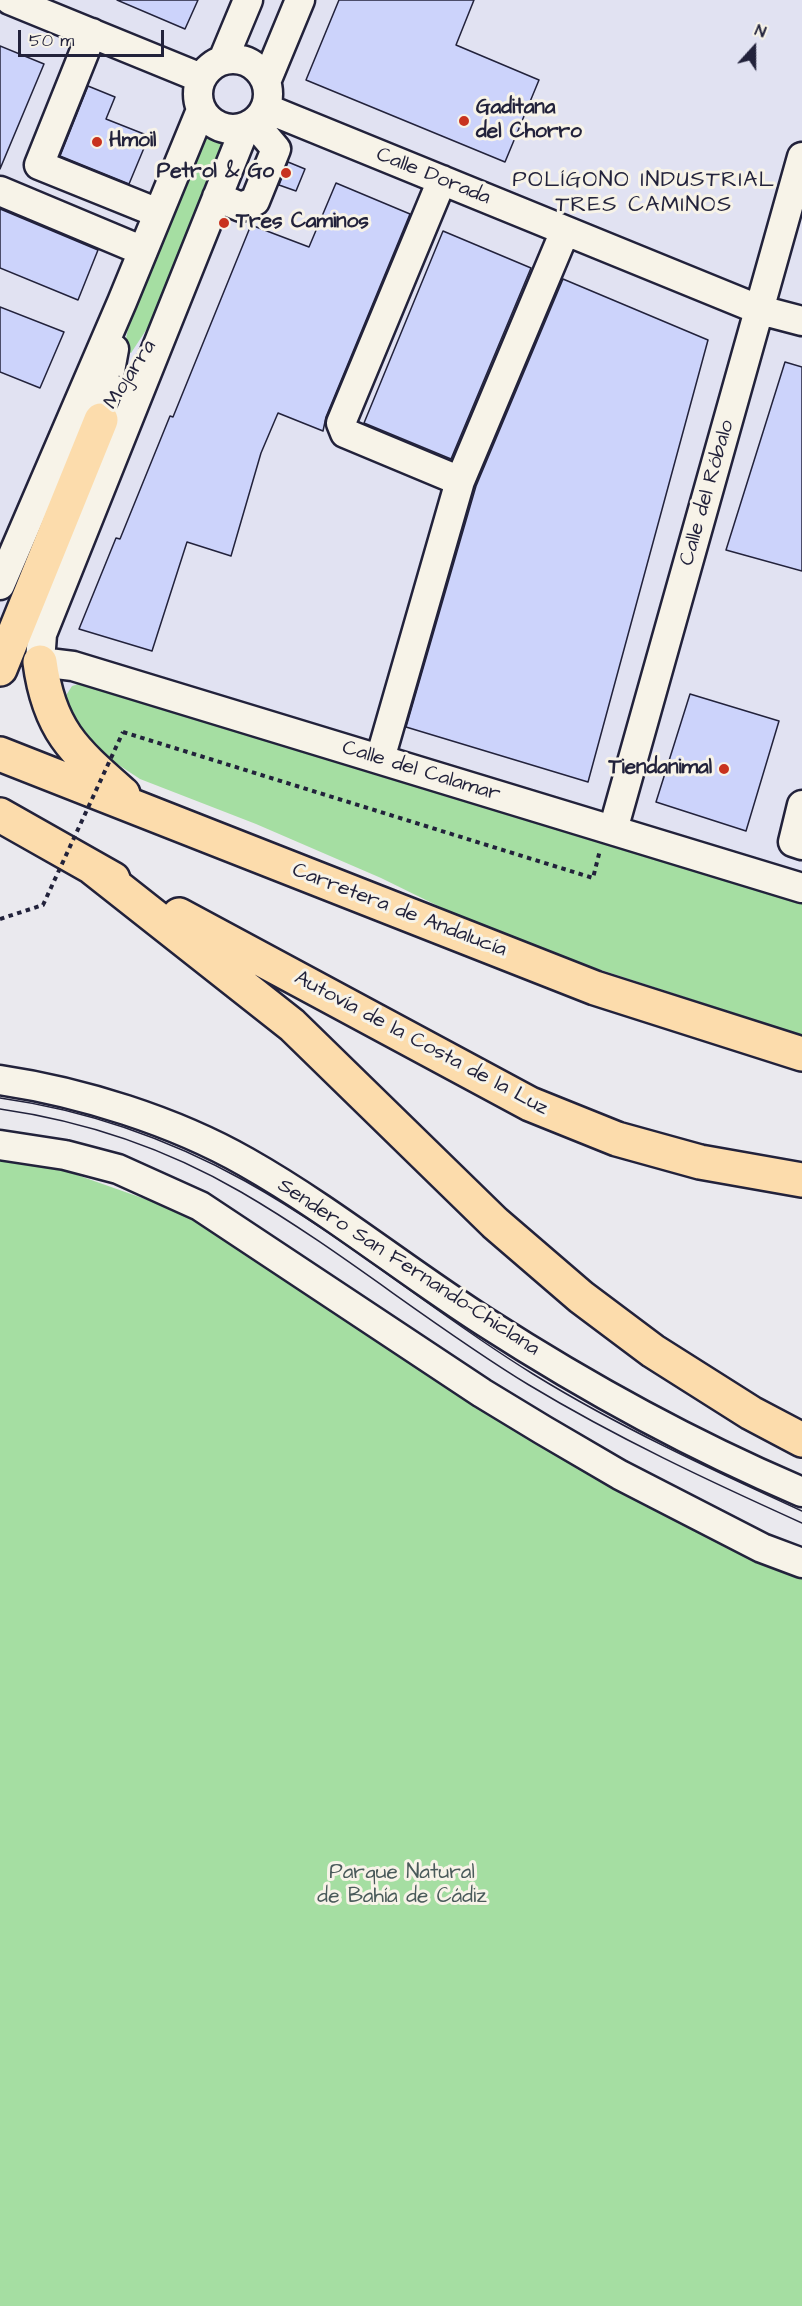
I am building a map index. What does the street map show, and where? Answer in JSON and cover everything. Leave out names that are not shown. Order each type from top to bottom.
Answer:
[{"type":"highway","points":[[0,669],[101,420]]},
{"type":"highway","points":[[40,662],[50,710],[64,735],[77,754],[140,809]]},
{"type":"highway","name":"Carretera de Andalucía","points":[[0,754],[595,988],[802,1054]]},
{"type":"highway","points":[[0,814],[93,868],[292,1025],[495,1223],[581,1297],[653,1351],[751,1413],[802,1440]]},
{"type":"highway","name":"Autovía de la Costa de la Luz","points":[[93,868],[530,1104],[617,1139],[700,1162],[802,1180]]},
{"type":"street","points":[[10,0],[201,78]]},
{"type":"street","points":[[223,60],[248,0]]},
{"type":"street","points":[[40,662],[42,634],[217,197],[258,110],[300,0]]},
{"type":"street","points":[[92,33],[39,165],[158,213]]},
{"type":"street","points":[[223,60],[244,61],[253,65],[258,110],[225,129],[207,119],[201,110],[197,89],[201,78],[211,66],[223,60]]},
{"type":"street","points":[[0,585],[122,302],[201,110]]},
{"type":"street","name":"Calle Dorada","points":[[258,110],[442,180],[760,310],[802,321]]},
{"type":"street","name":"Calle del Róbalo","points":[[613,830],[802,157]]},
{"type":"street","points":[[442,180],[341,423],[345,433],[460,481]]},
{"type":"street","points":[[0,191],[143,251]]},
{"type":"street","points":[[380,759],[460,481],[565,231]]},
{"type":"street","name":"Mojarra","points":[[101,420],[122,302]]},
{"type":"street","name":"Mojarra","points":[[101,420],[168,318]]},
{"type":"street","name":"Calle del Calamar","points":[[40,662],[73,666],[802,888]]},
{"type":"street","points":[[797,844],[802,805]]},
{"type":"street","name":"Sendero San Fernando-Chiclana","points":[[0,1080],[80,1096],[163,1123],[244,1161],[332,1217],[484,1321],[591,1387],[692,1442],[802,1492]]},
{"type":"street","points":[[0,1145],[65,1155],[118,1170],[200,1206],[543,1430],[620,1475],[762,1548],[802,1563]]},
{"type":"path","points":[[0,919],[42,904],[123,732],[593,878]]},
{"type":"shaded area","points":[[0,0],[802,0],[802,901],[65,697],[0,667]]},
{"type":"green space","points":[[205,136],[216,137],[224,143],[154,318],[131,353],[124,349],[132,308]]},
{"type":"green space","points":[[85,682],[802,901],[802,1035],[533,948],[485,929],[381,878],[256,824],[140,779],[93,748],[67,711],[65,697],[72,686]]},
{"type":"green space","name":"Parque Natural de Bahía de Cádiz","points":[[0,1158],[63,1170],[196,1217],[802,1575],[802,2306],[0,2306]]},
{"type":"building","points":[[117,0],[198,0],[185,29]]},
{"type":"building","name":"Gaditana del Chorro","points":[[339,0],[474,0],[456,45],[539,80],[505,162],[306,80]]},
{"type":"building","points":[[0,46],[44,64],[0,169]]},
{"type":"building","points":[[88,86],[115,97],[106,119],[149,136],[129,184],[60,156]]},
{"type":"building","points":[[288,162],[305,169],[296,191],[279,185]]},
{"type":"building","points":[[336,183],[410,214],[326,417],[323,431],[278,413],[261,453],[231,556],[187,542],[152,651],[79,629],[116,538],[120,539],[170,416],[173,417],[251,225],[309,247]]},
{"type":"building","points":[[0,209],[98,250],[78,300],[0,268]]},
{"type":"building","points":[[443,231],[531,268],[451,459],[364,423]]},
{"type":"building","points":[[563,279],[708,340],[588,782],[406,727],[476,486]]},
{"type":"building","points":[[0,307],[64,332],[40,388],[0,372]]},
{"type":"building","points":[[785,362],[802,367],[802,571],[726,550]]},
{"type":"building","points":[[690,694],[779,721],[746,831],[656,802]]},
{"type":"tram line","points":[[0,1098],[95,1118],[157,1139],[216,1166],[319,1226],[497,1351],[565,1393],[665,1447],[802,1511]]},
{"type":"tram line","points":[[0,1109],[94,1129],[154,1150],[213,1177],[278,1214],[456,1338],[529,1385],[664,1458],[802,1523]]},
{"type":"place","name":"Gaditana del Chorro","points":[[464,121]]},
{"type":"place","name":"Hmoil","points":[[97,142]]},
{"type":"place","name":"Petrol & Go","points":[[286,173]]},
{"type":"place","name":"Tres Caminos","points":[[224,223]]},
{"type":"place","name":"Tiendanimal","points":[[724,769]]},
{"type":"district","name":"POLÍGONO INDUSTRIAL TRES CAMINOS","points":[[644,194]]}]
